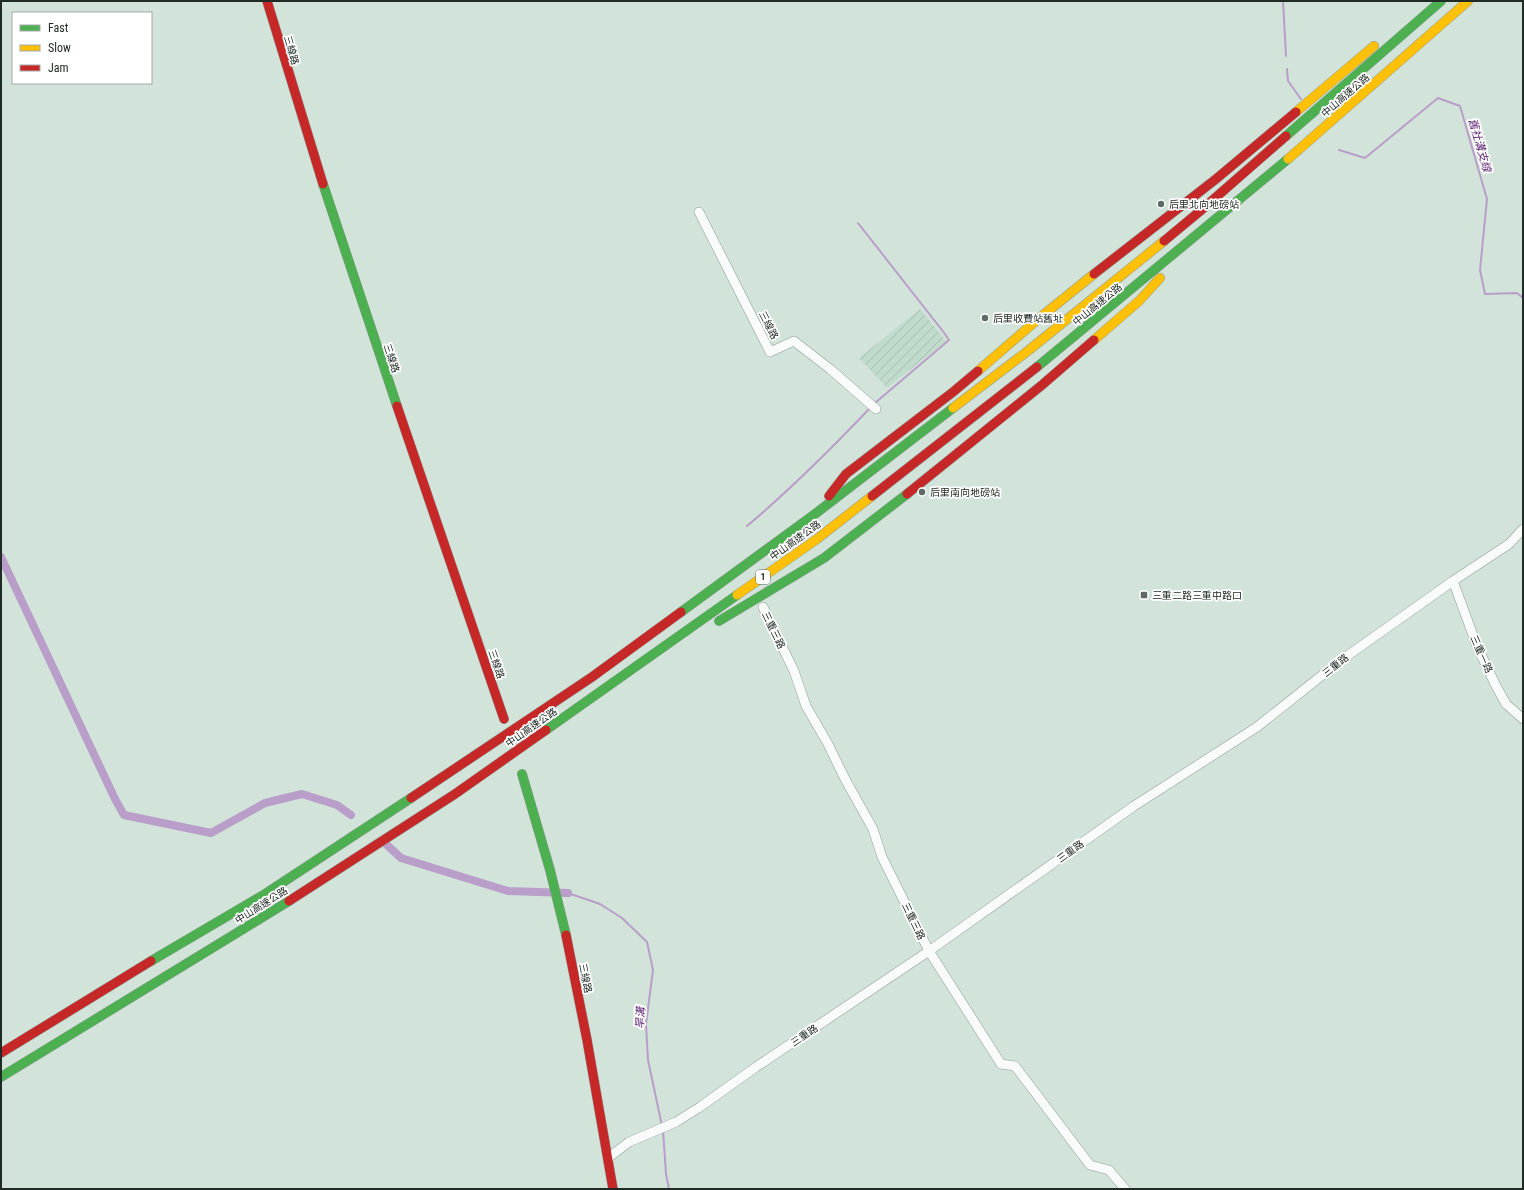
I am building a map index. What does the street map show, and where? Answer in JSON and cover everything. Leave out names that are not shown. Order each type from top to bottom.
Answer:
[{"type":"main road","name":"三線路","points":[[266,1],[317,168],[433,515],[504,719]]},
{"type":"main road","points":[[1392,31],[1435,1]]},
{"type":"main road","name":"中山高速公路","points":[[1,1053],[111,985],[265,894],[346,842],[592,677],[815,514],[1029,350],[1199,212],[1441,1]]},
{"type":"main road","name":"中山高速公路","points":[[1,1076],[34,1058],[278,908],[455,794],[817,539],[1041,364],[1296,152],[1468,1]]},
{"type":"main road","points":[[815,514],[846,474],[953,392],[1043,315],[1158,223],[1221,175],[1380,40]]},
{"type":"main road","points":[[573,712],[707,628],[824,558],[989,429],[1042,385],[1139,301],[1209,225]]},
{"type":"main road","name":"三線路","points":[[522,774],[553,885],[569,950],[613,1189]]},
{"type":"street","name":"三線路","points":[[699,212],[770,352],[794,341],[830,369],[876,409]]},
{"type":"street","name":"三重路","points":[[608,1158],[629,1142],[676,1122],[700,1107],[756,1067],[929,952],[1134,806],[1257,727],[1340,661],[1453,581],[1509,544],[1523,529]]},
{"type":"street","name":"三重一路","points":[[1453,581],[1475,639],[1506,704],[1523,719]]},
{"type":"street","name":"三重三路","points":[[763,607],[794,671],[806,706],[873,829],[882,857],[929,952],[1001,1064],[1015,1066],[1090,1165],[1109,1170],[1125,1189]]},
{"type":"shaded area","points":[[920,309],[946,341],[887,388],[859,358]]},
{"type":"waterway","points":[[1283,1],[1286,56]]},
{"type":"waterway","points":[[1287,69],[1288,81],[1301,99]]},
{"type":"waterway","name":"舊社溝支線","points":[[1339,150],[1365,158],[1438,98],[1460,106],[1487,199],[1480,270],[1485,294],[1517,293],[1523,298]]},
{"type":"waterway","points":[[858,223],[949,340],[875,403]]},
{"type":"waterway","points":[[747,526],[841,439],[870,408]]},
{"type":"waterway","points":[[1,557],[115,799],[124,815],[211,833],[265,803],[302,794],[337,805],[351,815]]},
{"type":"waterway","points":[[386,844],[401,858],[508,891],[568,893]]},
{"type":"waterway","name":"旱溝","points":[[568,893],[600,904],[622,918],[647,942],[653,970],[646,1024],[648,1060],[662,1126]]},
{"type":"waterway","name":"旱溝","points":[[663,1130],[666,1174],[669,1189]]},
{"type":"traffic: fast","points":[[1286,136],[1441,1]]},
{"type":"traffic: fast","points":[[1037,367],[1288,159]]},
{"type":"traffic: fast","points":[[323,184],[397,406]]},
{"type":"traffic: fast","points":[[681,612],[815,514],[953,408]]},
{"type":"traffic: fast","points":[[719,621],[824,558],[907,494]]},
{"type":"traffic: fast","points":[[546,730],[737,595]]},
{"type":"traffic: fast","points":[[522,774],[550,870],[566,935]]},
{"type":"traffic: fast","points":[[151,961],[265,894],[411,798]]},
{"type":"traffic: fast","points":[[1,1077],[289,901]]},
{"type":"traffic: slow","points":[[1288,159],[1468,1]]},
{"type":"traffic: slow","points":[[1296,112],[1374,46]]},
{"type":"traffic: slow","points":[[953,408],[1029,350],[1164,241]]},
{"type":"traffic: slow","points":[[978,371],[1037,320],[1094,274]]},
{"type":"traffic: slow","points":[[1094,340],[1139,301],[1160,278]]},
{"type":"traffic: slow","points":[[737,595],[817,539],[872,496]]},
{"type":"traffic: jam","points":[[267,1],[323,184]]},
{"type":"traffic: jam","points":[[1094,274],[1216,179],[1296,112]]},
{"type":"traffic: jam","points":[[1164,241],[1286,136]]},
{"type":"traffic: jam","points":[[907,494],[1042,385],[1094,340]]},
{"type":"traffic: jam","points":[[872,496],[1037,367]]},
{"type":"traffic: jam","points":[[829,496],[846,474],[978,371]]},
{"type":"traffic: jam","points":[[397,406],[504,719]]},
{"type":"traffic: jam","points":[[411,798],[592,677],[681,612]]},
{"type":"traffic: jam","points":[[289,901],[455,794],[546,730]]},
{"type":"traffic: jam","points":[[566,935],[587,1040],[613,1189]]},
{"type":"traffic: jam","points":[[1,1053],[151,961]]},
{"type":"place","name":"后里北向地磅站","points":[[1161,204]]},
{"type":"place","name":"后里收費站舊址","points":[[985,318]]},
{"type":"place","name":"后里南向地磅站","points":[[922,492]]},
{"type":"place","name":"三重二路三重中路口","points":[[1144,595]]}]
